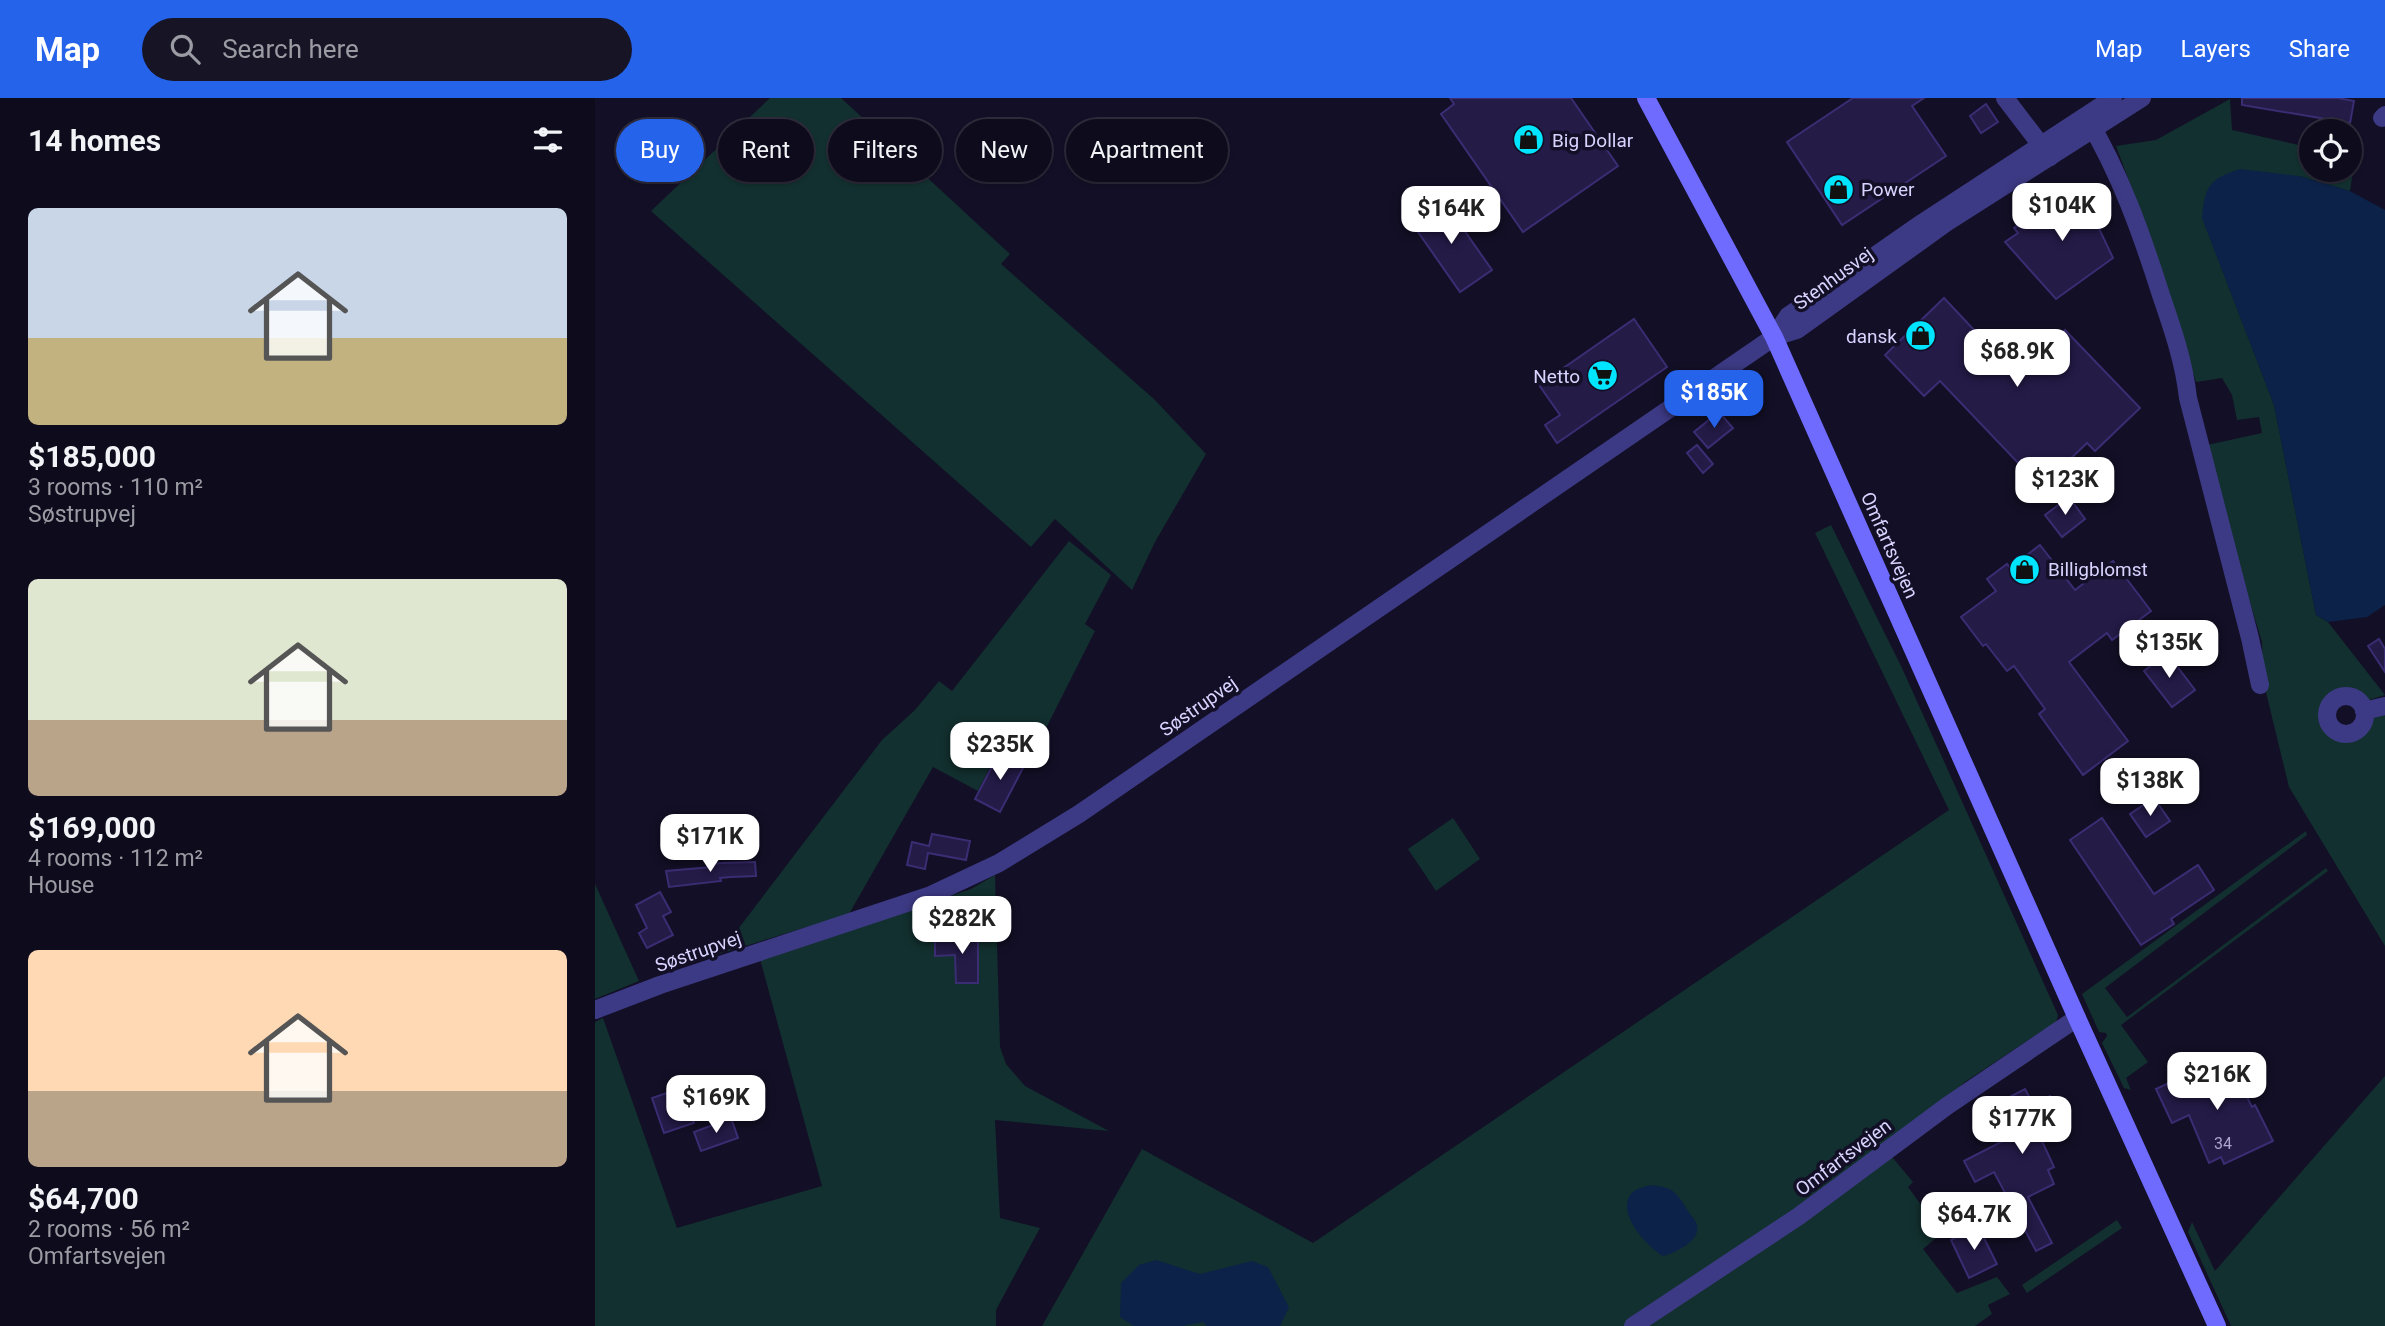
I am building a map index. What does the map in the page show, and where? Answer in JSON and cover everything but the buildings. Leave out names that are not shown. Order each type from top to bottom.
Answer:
[{"type":"main road","name":"Omfartsvejen","points":[[1647,98],[1774,337],[2217,1326]]},
{"type":"street","points":[[2005,98],[2045,150]]},
{"type":"street","name":"Stenhusvej","points":[[2089,122],[2113,98]]},
{"type":"street","name":"Stenhusvej","points":[[1774,337],[1788,316],[2089,122],[2142,98]]},
{"type":"street","points":[[2089,122],[2136,223],[2185,368],[2188,398],[2260,685]]},
{"type":"street","name":"Søstrupvej","points":[[595,1010],[660,985],[931,895],[999,863],[1079,814],[1774,337]]},
{"type":"street","points":[[2364,711],[2385,706]]},
{"type":"street","name":"Omfartsvejen","points":[[1633,1326],[1799,1216],[1947,1106],[2077,1018]]},
{"type":"green space","points":[[770,98],[841,98],[864,119],[828,119],[828,182],[932,182],[1010,254],[1001,264],[1155,400],[1206,454],[1155,542],[1132,590],[1055,519],[1031,547],[651,211],[682,182],[704,182],[704,161],[718,147],[718,182],[814,182],[814,119],[748,119]]},
{"type":"green space","points":[[2230,99],[2232,130],[2299,145],[2299,176],[2202,217],[2274,405],[2316,615],[2328,622],[2385,695],[2369,700],[2351,689],[2331,694],[2320,708],[2325,728],[2347,739],[2363,732],[2373,718],[2385,715],[2385,946],[2289,787],[2263,680],[2262,642],[2207,461],[2207,445],[2262,433],[2259,417],[2237,420],[2232,395],[2222,378],[2196,382],[2153,245],[2116,146],[2156,140]]},
{"type":"green space","points":[[2319,182],[2351,182],[2350,191]]},
{"type":"green space","points":[[1831,525],[1902,668],[2058,1015],[2055,1026],[2045,1029],[1965,1082],[1792,1215],[1625,1326],[1042,1326],[1142,1149],[1313,1243],[1949,810],[1815,533]]},
{"type":"green space","points":[[1069,541],[1111,575],[1085,624],[1095,631],[1027,766],[998,751],[978,791],[933,767],[849,914],[719,954],[882,740],[915,710],[939,681],[952,691]]},
{"type":"green space","points":[[1453,818],[1480,859],[1436,891],[1408,849]]},
{"type":"green space","points":[[2306,831],[2307,835],[2105,988],[2127,1017],[2326,868],[2328,871],[2121,1025],[2148,1062],[2126,1078],[2131,1090],[2124,1088],[2102,1043],[2106,1033],[2099,1032],[2082,994]]},
{"type":"green space","points":[[995,875],[1000,1047],[1006,1064],[1025,1086],[1109,1131],[995,1120],[1000,1218],[1040,1228],[996,1310],[996,1326],[595,1326],[595,1022],[603,1018],[677,1228],[822,1186],[760,959],[971,889]]},
{"type":"green space","points":[[595,884],[639,981],[595,999]]},
{"type":"green space","points":[[2385,1076],[2385,1326],[2231,1326],[2188,1232],[2192,1222],[2215,1271]]},
{"type":"green space","points":[[1892,1157],[1913,1182],[1908,1187],[1942,1233],[1923,1249],[1957,1293],[1997,1277],[2010,1294],[1988,1305],[1992,1314],[1975,1326],[1645,1326]]},
{"type":"green space","points":[[2117,1220],[2122,1228],[2027,1293],[2022,1285]]},
{"type":"water","points":[[2240,169],[2299,176],[2299,182],[2319,182],[2350,191],[2385,210],[2385,605],[2367,617],[2328,622],[2316,615],[2274,405],[2202,218],[2207,191],[2221,176]]},
{"type":"water","points":[[1650,1185],[1664,1187],[1673,1192],[1697,1225],[1697,1231],[1691,1241],[1663,1256],[1649,1245],[1634,1227],[1627,1207],[1628,1199],[1634,1191]]},
{"type":"water","points":[[1156,1260],[1200,1274],[1252,1261],[1268,1267],[1289,1307],[1280,1326],[1207,1326],[1203,1322],[1183,1326],[1134,1326],[1120,1317],[1121,1283],[1139,1265]]},
{"type":"place","name":"Big Dollar","points":[[1529,140]]},
{"type":"place","name":"Power","points":[[1838,189]]},
{"type":"place","name":"dansk","points":[[1920,336]]},
{"type":"place","name":"Netto","points":[[1603,376]]},
{"type":"place","name":"Billigblomst","points":[[2025,569]]}]
